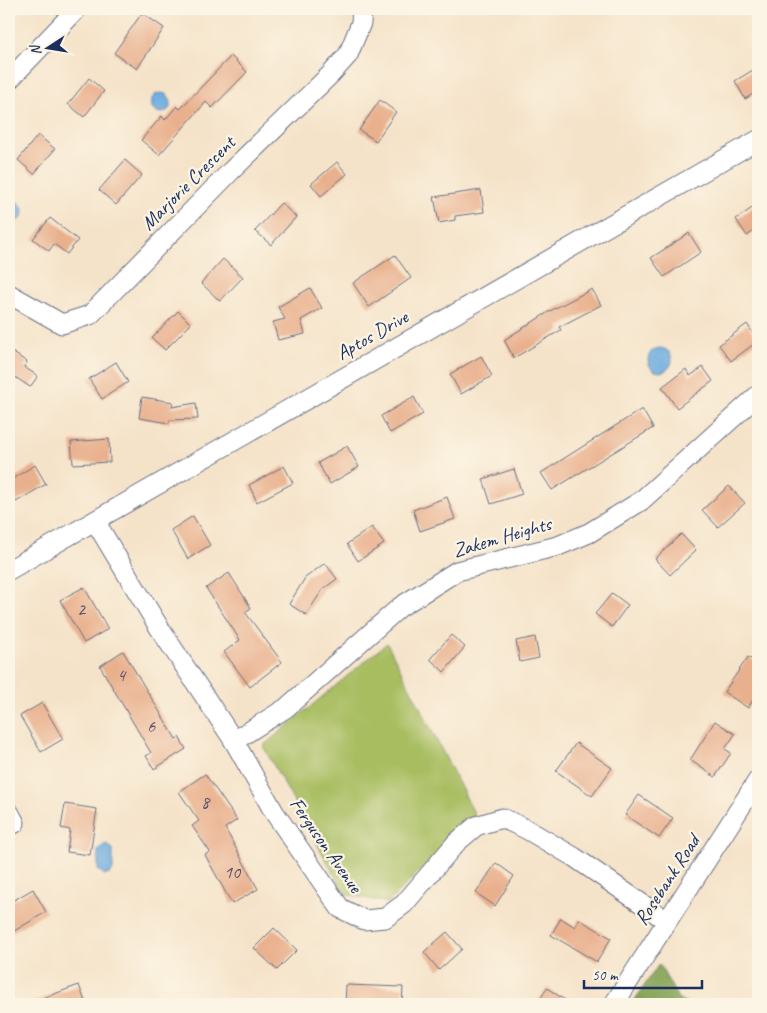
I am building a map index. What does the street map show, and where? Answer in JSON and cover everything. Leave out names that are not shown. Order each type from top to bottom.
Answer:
[{"type":"street","points":[[9,80],[77,9]]},
{"type":"street","name":"Marjorie Crescent","points":[[9,294],[62,324],[90,315],[348,55],[361,22],[362,9]]},
{"type":"street","name":"Aptos Drive","points":[[9,570],[758,140]]},
{"type":"street","name":"Zakem Heights","points":[[234,741],[286,708],[400,607],[457,571],[558,546],[589,533],[640,501],[758,396]]},
{"type":"street","name":"Ferguson Avenue","points":[[95,520],[160,629],[234,741],[274,812],[340,908],[364,920],[385,918],[404,904],[456,843],[476,826],[502,818],[526,828],[574,857],[667,921]]},
{"type":"street","name":"Rosebank Road","points":[[614,1004],[758,780]]},
{"type":"street","points":[[9,812],[15,823],[9,826]]},
{"type":"green space","points":[[387,643],[475,815],[388,903],[345,894],[263,746]]},
{"type":"green space","points":[[659,964],[679,1000],[691,1004],[632,1004]]},
{"type":"water","points":[[161,93],[168,96],[171,103],[168,110],[161,113],[154,110],[151,103],[154,96]]},
{"type":"water","points":[[15,201],[22,207],[23,215],[14,221],[9,220],[9,202]]},
{"type":"water","points":[[660,348],[669,351],[672,360],[669,369],[660,372],[651,369],[648,360],[651,351]]},
{"type":"water","points":[[106,844],[113,849],[113,870],[110,874],[105,875],[98,870],[98,849]]},
{"type":"building","points":[[142,13],[164,28],[137,69],[114,53]]},
{"type":"building","points":[[231,56],[247,72],[212,108],[206,102],[159,155],[141,140],[162,116],[165,120],[177,106],[180,109]]},
{"type":"building","points":[[758,67],[758,91],[745,99],[735,81]]},
{"type":"building","points":[[89,78],[104,91],[84,117],[68,104]]},
{"type":"building","points":[[380,100],[396,112],[376,141],[359,130]]},
{"type":"building","points":[[38,135],[55,149],[34,174],[18,160]]},
{"type":"building","points":[[125,160],[142,175],[116,205],[99,190]]},
{"type":"building","points":[[337,162],[347,174],[321,196],[311,184]]},
{"type":"building","points":[[481,190],[484,212],[455,216],[455,220],[439,223],[434,197]]},
{"type":"building","points":[[281,203],[296,217],[271,245],[255,231]]},
{"type":"building","points":[[758,204],[758,228],[747,236],[736,219]]},
{"type":"building","points":[[50,218],[78,240],[67,254],[54,244],[49,251],[33,239]]},
{"type":"building","points":[[689,233],[701,252],[664,277],[651,258]]},
{"type":"building","points":[[395,255],[411,278],[369,307],[353,283]]},
{"type":"building","points":[[223,259],[243,277],[220,301],[201,283]]},
{"type":"building","points":[[310,288],[322,308],[301,320],[305,334],[278,340],[273,322],[285,319],[278,307]]},
{"type":"building","points":[[592,289],[601,305],[559,327],[561,330],[514,358],[504,340],[550,311]]},
{"type":"building","points":[[178,311],[191,324],[165,350],[152,338]]},
{"type":"building","points":[[747,324],[758,341],[731,361],[719,345]]},
{"type":"building","points":[[9,350],[27,362],[24,367],[38,376],[30,387],[9,373]]},
{"type":"building","points":[[481,356],[492,376],[461,394],[450,374]]},
{"type":"building","points":[[116,362],[128,382],[102,399],[89,379]]},
{"type":"building","points":[[703,367],[713,381],[677,408],[662,387],[686,369],[690,376]]},
{"type":"building","points":[[142,397],[173,402],[172,407],[196,403],[198,419],[170,420],[169,423],[139,418]]},
{"type":"building","points":[[414,397],[423,414],[390,433],[381,416]]},
{"type":"building","points":[[642,409],[653,428],[552,490],[541,473]]},
{"type":"building","points":[[109,439],[110,462],[73,464],[71,442]]},
{"type":"building","points":[[347,446],[359,467],[330,484],[318,463]]},
{"type":"building","points":[[35,465],[46,484],[16,502],[9,490],[9,481]]},
{"type":"building","points":[[284,466],[293,483],[257,502],[249,485]]},
{"type":"building","points":[[514,469],[522,494],[491,504],[483,479]]},
{"type":"building","points":[[729,486],[745,503],[718,527],[702,510]]},
{"type":"building","points":[[447,497],[455,519],[420,531],[413,510]]},
{"type":"building","points":[[193,516],[210,545],[188,559],[171,530]]},
{"type":"building","points":[[372,527],[384,544],[358,561],[347,544]]},
{"type":"building","points":[[681,534],[696,550],[670,575],[655,559]]},
{"type":"building","points":[[325,563],[337,579],[323,589],[306,615],[289,604],[305,578]]},
{"type":"building","points":[[229,573],[251,608],[245,612],[282,662],[250,687],[224,652],[240,640],[206,588]]},
{"type":"building","points":[[84,587],[108,629],[84,643],[60,600]]},
{"type":"building","points":[[612,593],[628,605],[612,627],[595,614]]},
{"type":"building","points":[[451,635],[465,647],[444,672],[430,659]]},
{"type":"building","points":[[535,637],[539,658],[520,662],[516,641]]},
{"type":"building","points":[[123,651],[176,739],[179,737],[186,749],[154,769],[146,756],[151,753],[100,666]]},
{"type":"building","points":[[748,657],[758,663],[758,692],[748,708],[724,692]]},
{"type":"building","points":[[42,703],[63,739],[41,752],[20,716]]},
{"type":"building","points":[[715,721],[735,734],[725,749],[731,753],[715,777],[690,760]]},
{"type":"building","points":[[576,743],[612,768],[592,796],[556,771]]},
{"type":"building","points":[[205,774],[237,820],[225,828],[258,889],[232,904],[205,855],[210,852],[192,826],[199,821],[179,792]]},
{"type":"building","points":[[639,795],[673,818],[659,838],[625,815]]},
{"type":"building","points":[[65,804],[97,809],[90,855],[67,852],[70,830],[61,828]]},
{"type":"building","points":[[496,863],[514,876],[495,906],[476,893]]},
{"type":"building","points":[[33,889],[46,912],[9,934],[9,903]]},
{"type":"building","points":[[561,918],[575,927],[579,919],[611,938],[597,962],[551,935]]},
{"type":"building","points":[[274,928],[297,950],[277,970],[254,948]]},
{"type":"building","points":[[447,932],[462,949],[439,970],[424,952]]},
{"type":"building","points":[[79,985],[86,1004],[29,1004],[29,1003]]},
{"type":"building","points":[[346,985],[403,987],[402,1004],[345,1004]]},
{"type":"building","points":[[547,988],[571,1004],[537,1004]]}]
